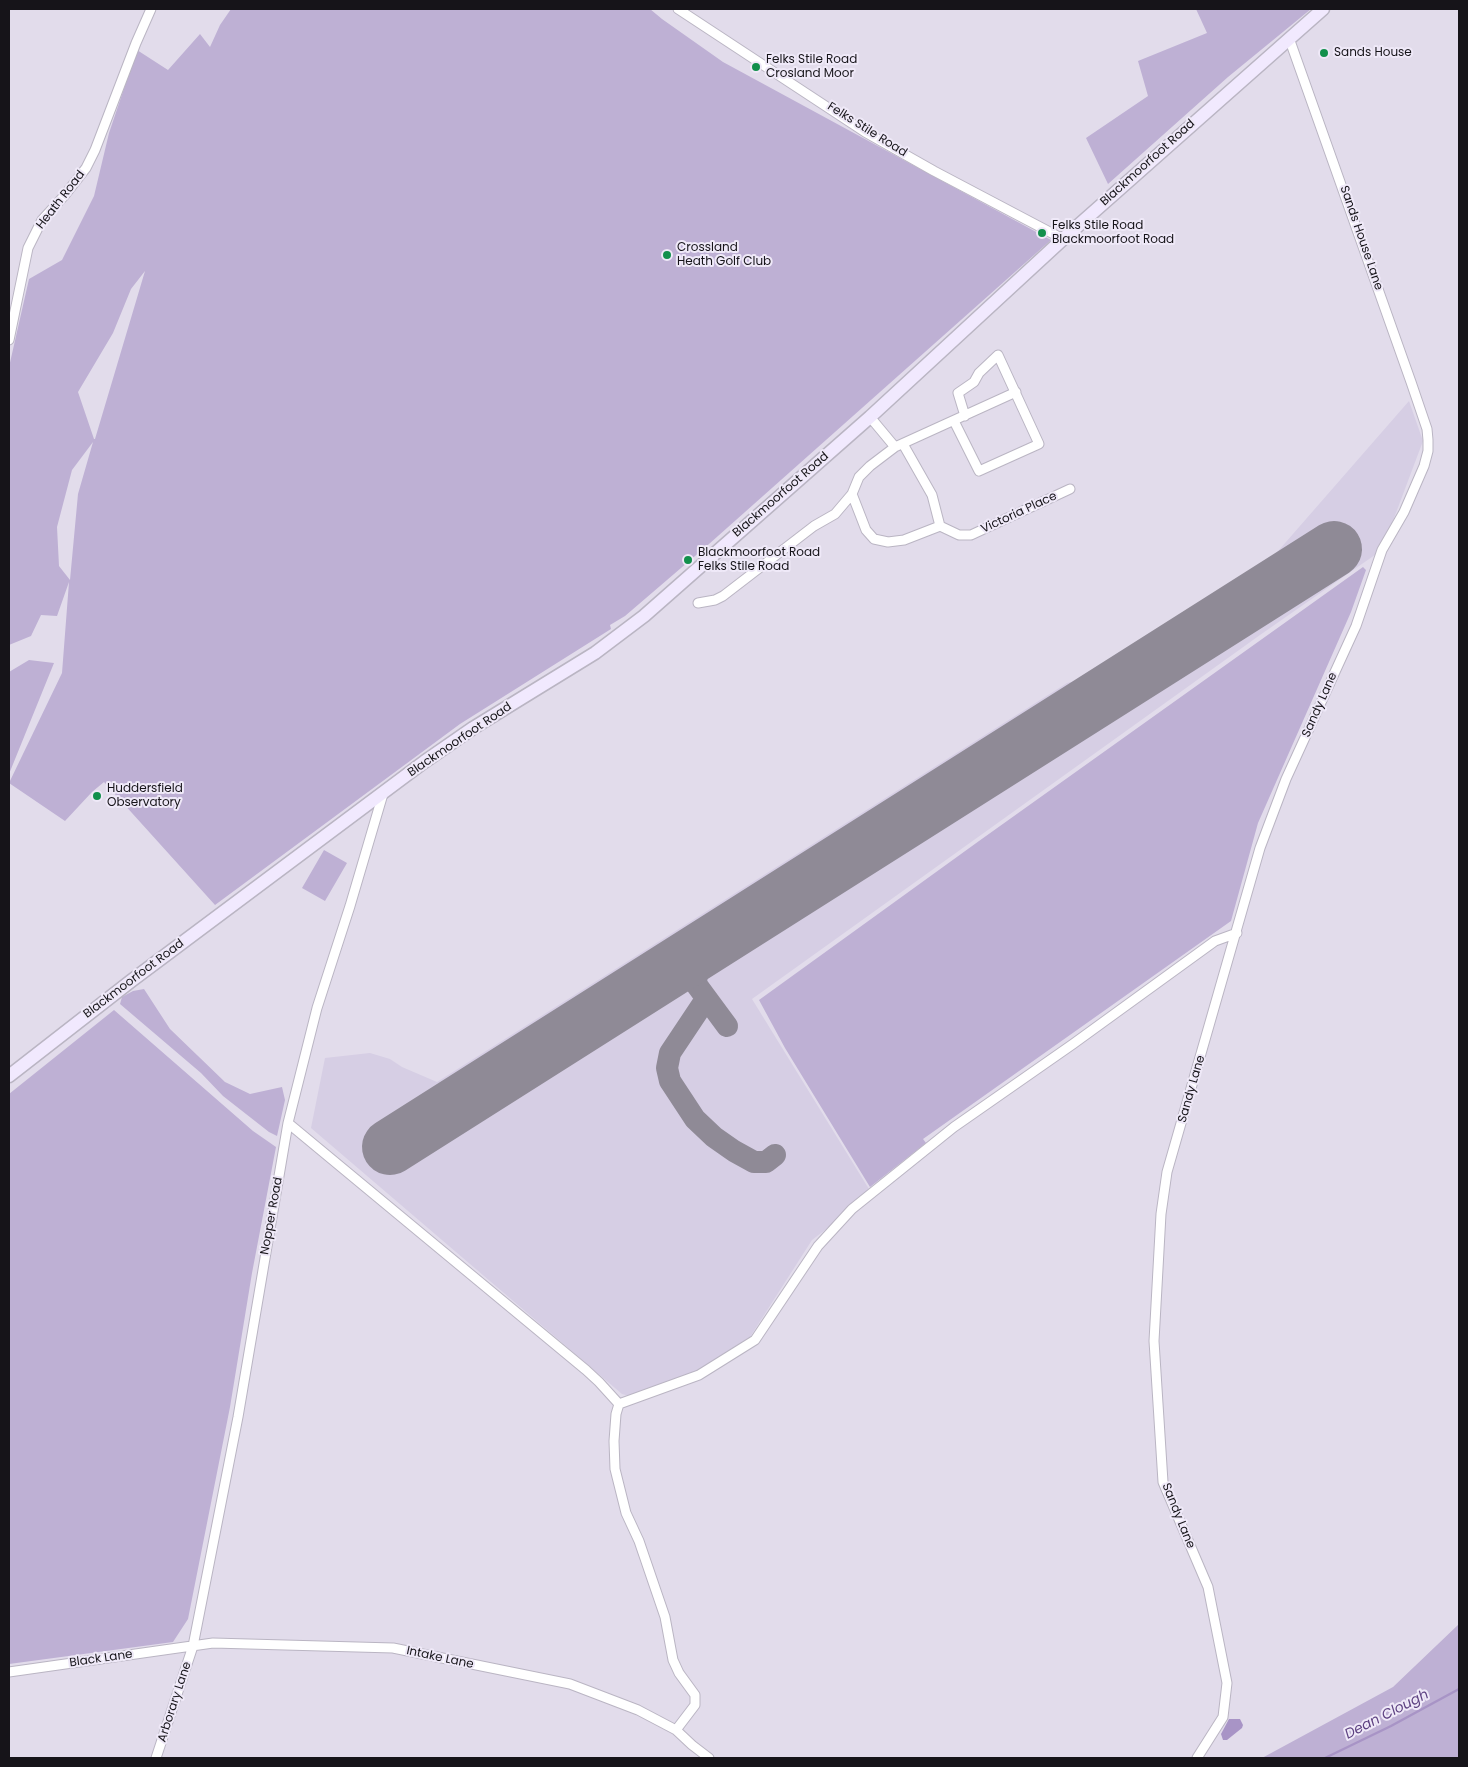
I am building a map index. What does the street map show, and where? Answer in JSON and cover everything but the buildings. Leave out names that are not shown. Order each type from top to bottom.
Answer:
[{"type":"street","name":"Heath Road","points":[[9,340],[28,248],[42,220],[86,168],[95,150],[151,9]]},
{"type":"street","name":"Felks Stile Road","points":[[678,9],[865,132],[934,171],[1063,239]]},
{"type":"street","name":"Blackmoorfoot Road","points":[[9,1076],[131,980],[459,737],[595,653],[644,616],[870,417],[1063,239],[1323,9]]},
{"type":"street","name":"Sands House Lane","points":[[1289,38],[1418,400],[1427,429],[1428,440]]},
{"type":"street","points":[[954,420],[979,471],[1040,444],[998,355],[979,373],[974,382],[958,393],[965,416]]},
{"type":"street","points":[[698,603],[715,600],[723,596],[814,526],[835,514],[852,494],[859,477],[870,466],[899,446],[1016,392]]},
{"type":"street","points":[[852,494],[866,530],[874,539],[888,542],[904,540],[940,526],[932,495],[899,446],[870,417]]},
{"type":"street","name":"Sandy Lane","points":[[1196,1758],[1223,1717],[1227,1683],[1208,1587],[1163,1482],[1154,1341],[1161,1214],[1167,1172],[1260,848],[1286,779],[1356,626],[1382,550],[1404,512],[1424,466],[1428,451],[1428,440]]},
{"type":"street","name":"Victoria Place","points":[[940,526],[959,535],[972,535],[1070,489]]},
{"type":"street","name":"Nopper Road","points":[[193,1646],[238,1417],[288,1123],[318,1008],[383,794]]},
{"type":"street","points":[[619,1404],[699,1375],[755,1340],[818,1246],[852,1209],[954,1127],[1215,941],[1237,933]]},
{"type":"street","points":[[288,1123],[586,1370],[619,1404]]},
{"type":"street","points":[[619,1404],[616,1414],[614,1441],[615,1469],[626,1513],[639,1541],[665,1617],[673,1660],[679,1673],[695,1695],[695,1705],[676,1730]]},
{"type":"street","name":"Intake Lane","points":[[193,1646],[213,1643],[393,1648],[570,1684],[638,1710],[676,1730],[709,1758]]},
{"type":"street","name":"Black Lane","points":[[9,1672],[193,1646]]},
{"type":"street","name":"Arborary Lane","points":[[156,1758],[193,1646]]},
{"type":"shaded area","points":[[231,9],[650,9],[723,62],[1051,240],[709,544],[625,616],[610,625],[611,629],[460,724],[215,905],[104,782],[65,821],[9,783],[62,673],[69,582],[57,616],[41,615],[31,636],[9,645],[9,367],[29,279],[62,260],[94,196],[109,133],[137,50],[168,70],[200,34],[210,47],[220,25]],"holes":[[[145,271],[95,439],[94,439],[78,392],[113,333],[131,289]],[[93,442],[78,494],[70,580],[59,566],[57,527],[72,470]]]},
{"type":"shaded area","points":[[1196,9],[1311,9],[1228,77],[1108,184],[1086,138],[1148,96],[1138,61],[1207,33]]},
{"type":"shaded area","points":[[1409,401],[1423,441],[1382,550],[1260,635],[752,999],[872,1194],[812,1240],[750,1337],[697,1371],[633,1397],[622,1394],[311,1128],[325,1058],[370,1053],[390,1059],[402,1067],[437,1082],[1067,683],[1092,677],[1272,558]]},
{"type":"shaded area","points":[[1363,567],[1366,570],[1351,612],[1258,823],[1231,921],[923,1139],[926,1143],[870,1187],[785,1048],[759,1000]]},
{"type":"shaded area","points":[[29,660],[54,663],[9,774],[9,672]]},
{"type":"shaded area","points":[[324,850],[347,863],[325,901],[302,888]]},
{"type":"shaded area","points":[[144,989],[170,1029],[225,1082],[250,1094],[282,1087],[285,1100],[277,1136],[269,1132],[223,1096],[201,1073],[120,1004],[122,997],[133,991]]},
{"type":"shaded area","points":[[114,1010],[253,1131],[276,1147],[252,1273],[230,1407],[188,1619],[173,1642],[9,1664],[9,1094]]},
{"type":"shaded area","points":[[1459,1624],[1459,1758],[1262,1758],[1393,1687]]},
{"type":"shaded area","points":[[1229,1719],[1240,1719],[1243,1725],[1242,1728],[1227,1740],[1223,1740],[1221,1734]]},
{"type":"waterway","name":"Dean Clough","points":[[1325,1758],[1391,1726],[1459,1689]]},
{"type":"taxiway","points":[[718,941],[697,972],[696,984],[727,1026]]},
{"type":"taxiway","points":[[706,999],[670,1053],[667,1068],[670,1081],[695,1119],[714,1137],[754,1162],[766,1162],[775,1155]]},
{"type":"runway","points":[[390,1147],[1334,549]]},
{"type":"place","name":"Sands House","points":[[1324,53]]},
{"type":"place","name":"Felks Stile Road Crosland Moor","points":[[756,67]]},
{"type":"place","name":"Felks Stile Road Blackmoorfoot Road","points":[[1042,233]]},
{"type":"place","name":"Crossland Heath Golf Club","points":[[667,255]]},
{"type":"place","name":"Blackmoorfoot Road Felks Stile Road","points":[[688,560]]},
{"type":"place","name":"Huddersfield Observatory","points":[[97,796]]}]
